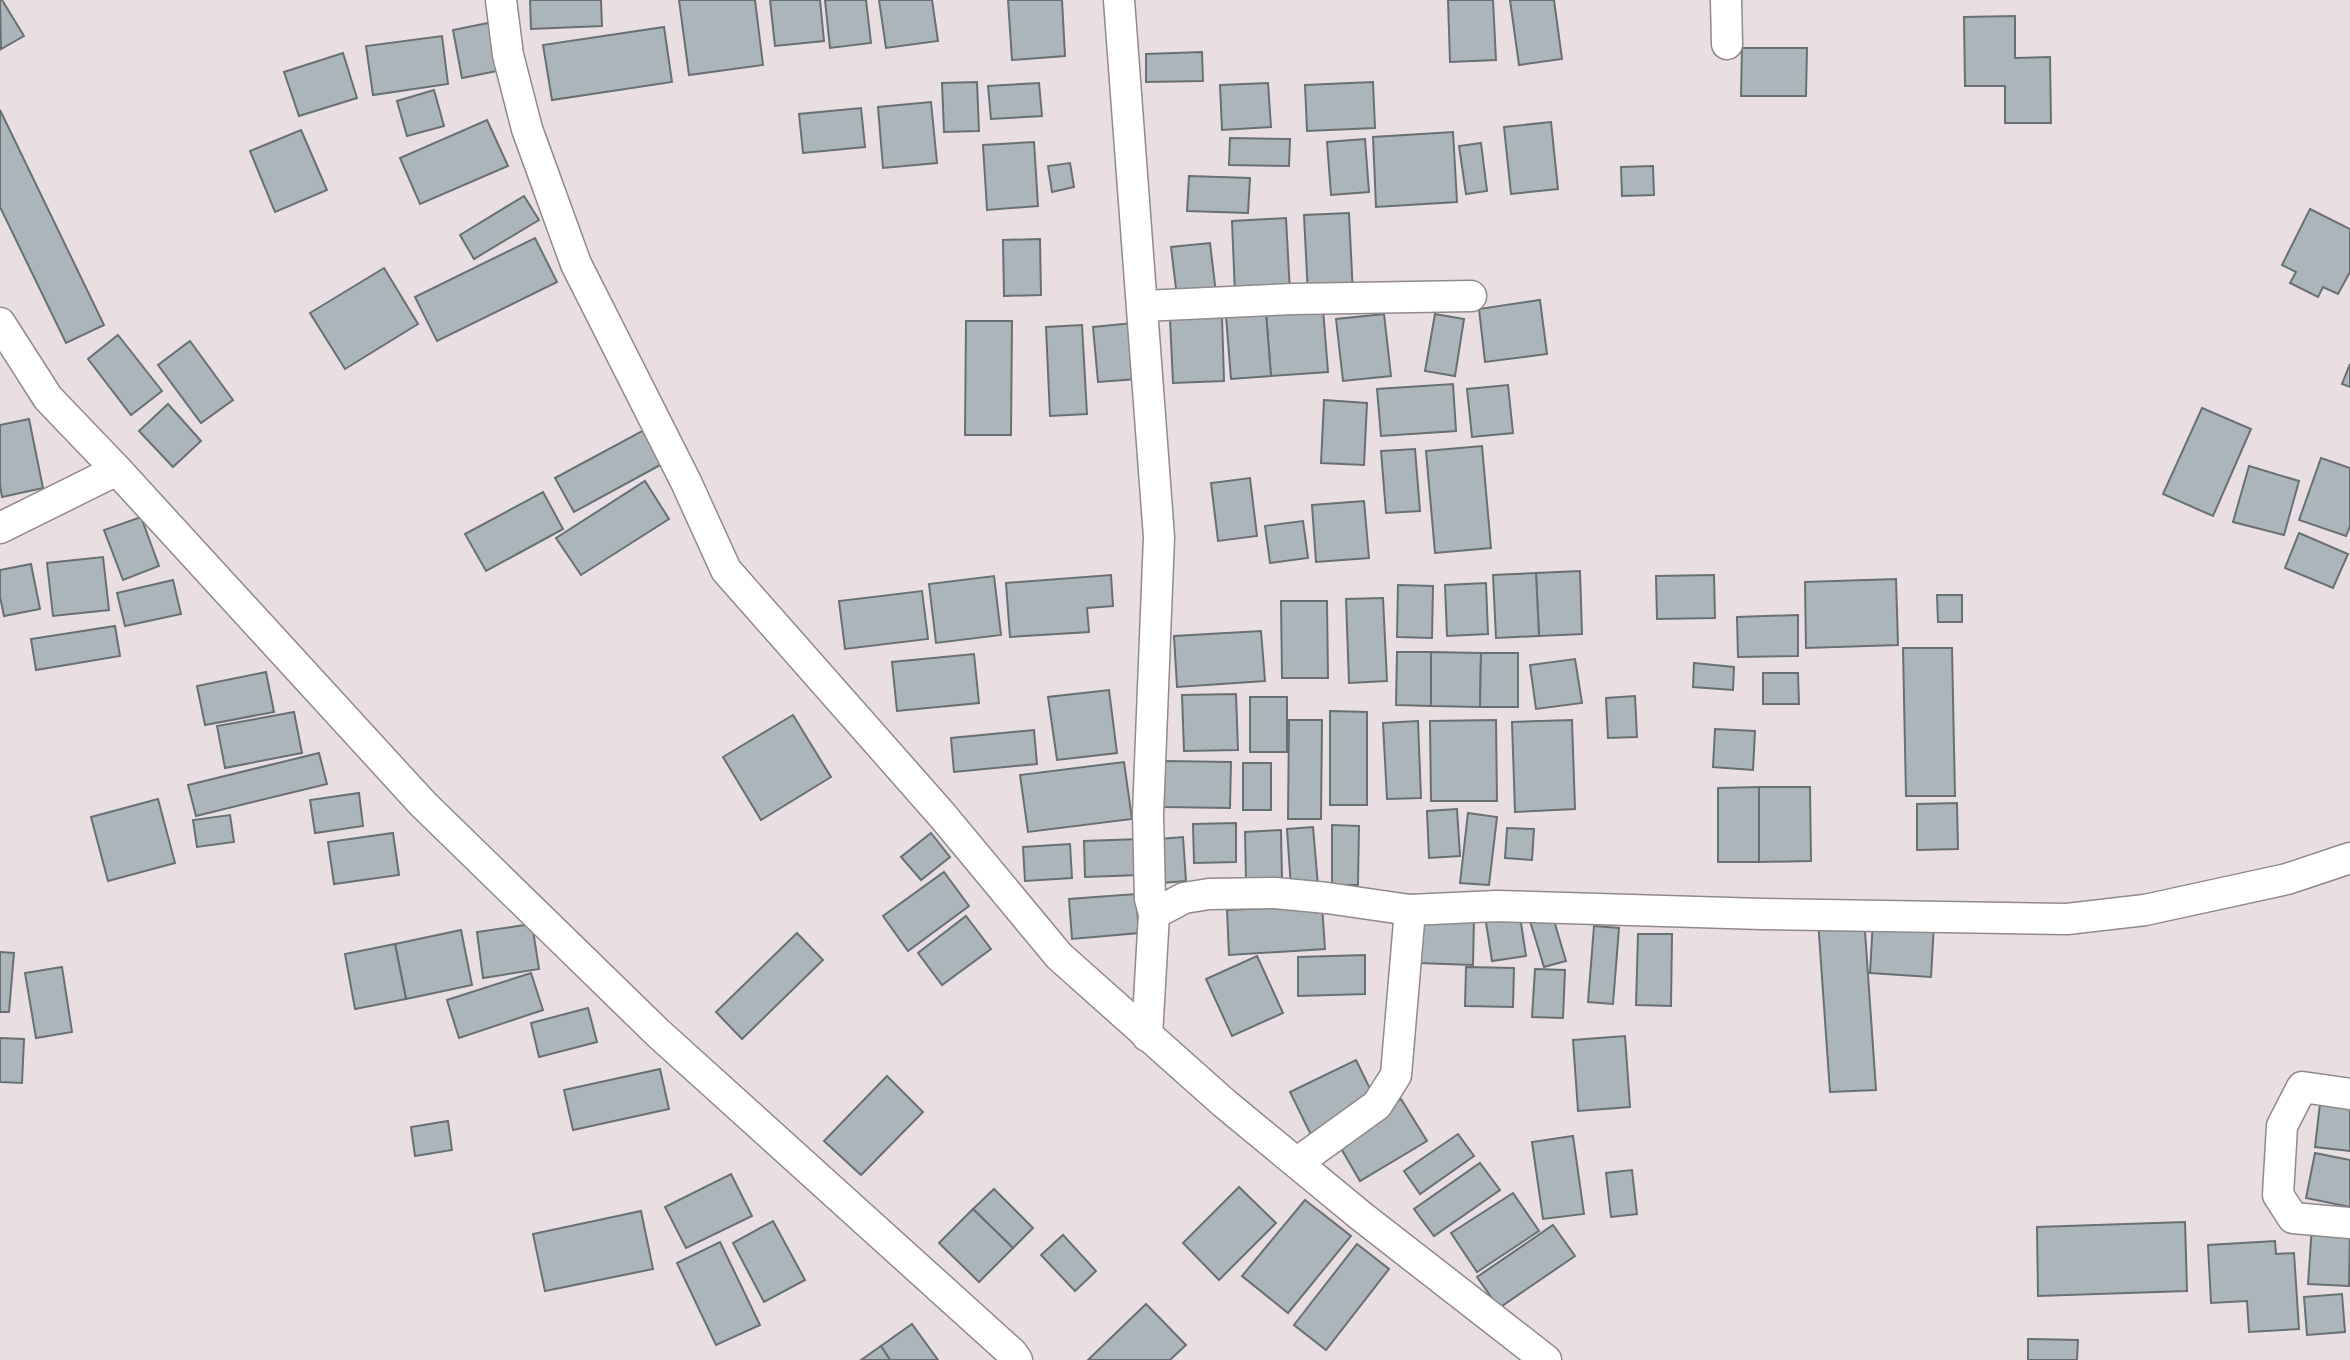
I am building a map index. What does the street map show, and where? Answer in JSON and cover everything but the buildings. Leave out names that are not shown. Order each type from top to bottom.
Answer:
[{"type":"street","points":[[502,0],[508,55],[527,129],[576,264],[686,482],[726,570],[942,815],[1059,956],[1147,1036],[1361,1216],[1546,1360]]},
{"type":"street","points":[[1119,0],[1159,537],[1148,814],[1150,899],[1154,914],[1147,1036]]},
{"type":"street","points":[[1726,0],[1727,44]]},
{"type":"street","points":[[1143,306],[1293,299],[1471,296]]},
{"type":"street","points":[[0,323],[48,398],[423,804],[658,1033],[1009,1358]]},
{"type":"street","points":[[0,528],[117,470]]},
{"type":"street","points":[[1154,914],[1184,898],[1209,894],[1275,892],[1409,910],[1497,906],[2067,919],[2145,910],[2287,879],[2350,858]]},
{"type":"street","points":[[1298,1162],[1377,1105],[1396,1075],[1409,910]]},
{"type":"street","points":[[2350,1094],[2302,1087],[2283,1126],[2278,1195],[2293,1219],[2350,1223]]}]
